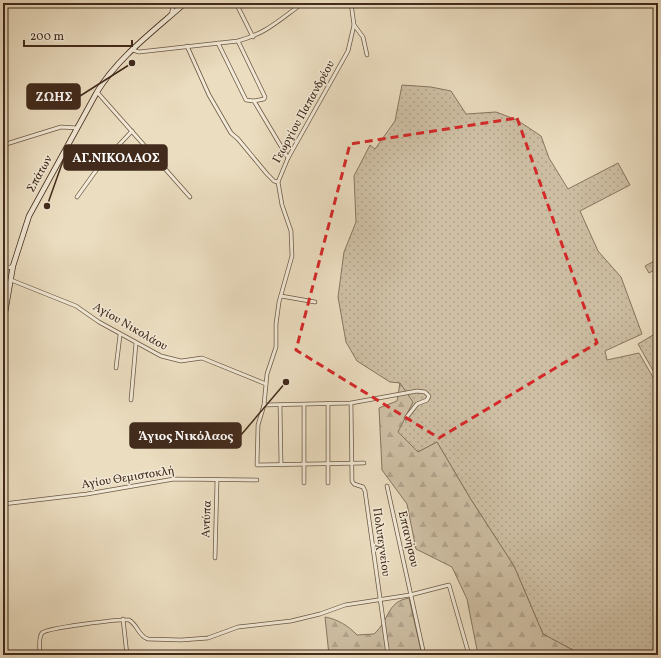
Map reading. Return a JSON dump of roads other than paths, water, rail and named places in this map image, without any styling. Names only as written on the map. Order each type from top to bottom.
[{"type":"main road","name":"Σπάτων","points":[[3,324],[14,266],[29,216],[97,92],[107,77],[133,50],[185,3]]},
{"type":"street","points":[[171,16],[174,3]]},
{"type":"street","points":[[236,3],[254,37]]},
{"type":"street","points":[[133,50],[139,52],[238,41],[254,37],[267,30],[303,3]]},
{"type":"street","name":"Γεωργίου Παπανδρέου","points":[[281,465],[257,465],[257,431],[264,405],[266,384],[276,347],[276,324],[281,296],[292,256],[293,244],[291,231],[278,190],[278,182],[288,158],[348,51],[354,25],[351,3]]},
{"type":"street","points":[[354,25],[363,36],[367,55]]},
{"type":"street","points":[[218,43],[246,100],[254,101],[264,99],[265,97],[238,41]]},
{"type":"street","points":[[187,46],[209,95],[231,133],[238,139],[267,174],[274,181],[278,182]]},
{"type":"street","points":[[97,92],[190,197]]},
{"type":"street","points":[[254,101],[288,158]]},
{"type":"street","points":[[3,146],[60,127],[77,128]]},
{"type":"street","points":[[77,197],[100,165],[132,130]]},
{"type":"street","points":[[3,270],[14,266]]},
{"type":"street","name":"Αγίου Νικολάου","points":[[11,280],[76,306],[120,335],[171,360],[181,361],[202,358],[266,384]]},
{"type":"street","points":[[281,296],[314,302]]},
{"type":"street","points":[[116,368],[120,335]]},
{"type":"street","points":[[131,400],[136,343]]},
{"type":"street","points":[[264,405],[351,403],[417,392],[424,392],[429,396],[427,400],[417,404],[406,418]]},
{"type":"street","points":[[351,403],[352,464]]},
{"type":"street","points":[[304,404],[304,483]]},
{"type":"street","points":[[328,404],[328,483]]},
{"type":"street","points":[[280,405],[281,465],[364,464]]},
{"type":"street","name":"Πολυτεχνείου","points":[[352,464],[352,481],[354,484],[363,488],[381,600],[388,655]]},
{"type":"street","name":"Αγίου Θεμιστοκλή","points":[[3,504],[87,494],[174,479],[257,480]]},
{"type":"street","name":"Αντύπα","points":[[215,558],[217,480]]},
{"type":"street","name":"Επτανήσου","points":[[387,486],[424,655]]},
{"type":"street","points":[[40,655],[40,639],[44,631],[123,620],[133,622],[140,635],[148,639],[204,639],[238,627],[291,621],[320,614],[345,605],[410,595],[449,585],[470,655]]},
{"type":"street","points":[[123,620],[127,655]]},
{"type":"place","name":"ΖΩΗΣ","points":[[132,63]]},
{"type":"place","name":"ΑΓ.ΝΙΚΟΛΑΟΣ","points":[[47,206]]},
{"type":"place","name":"Άγιος Νικόλαος","points":[[286,382]]}]
